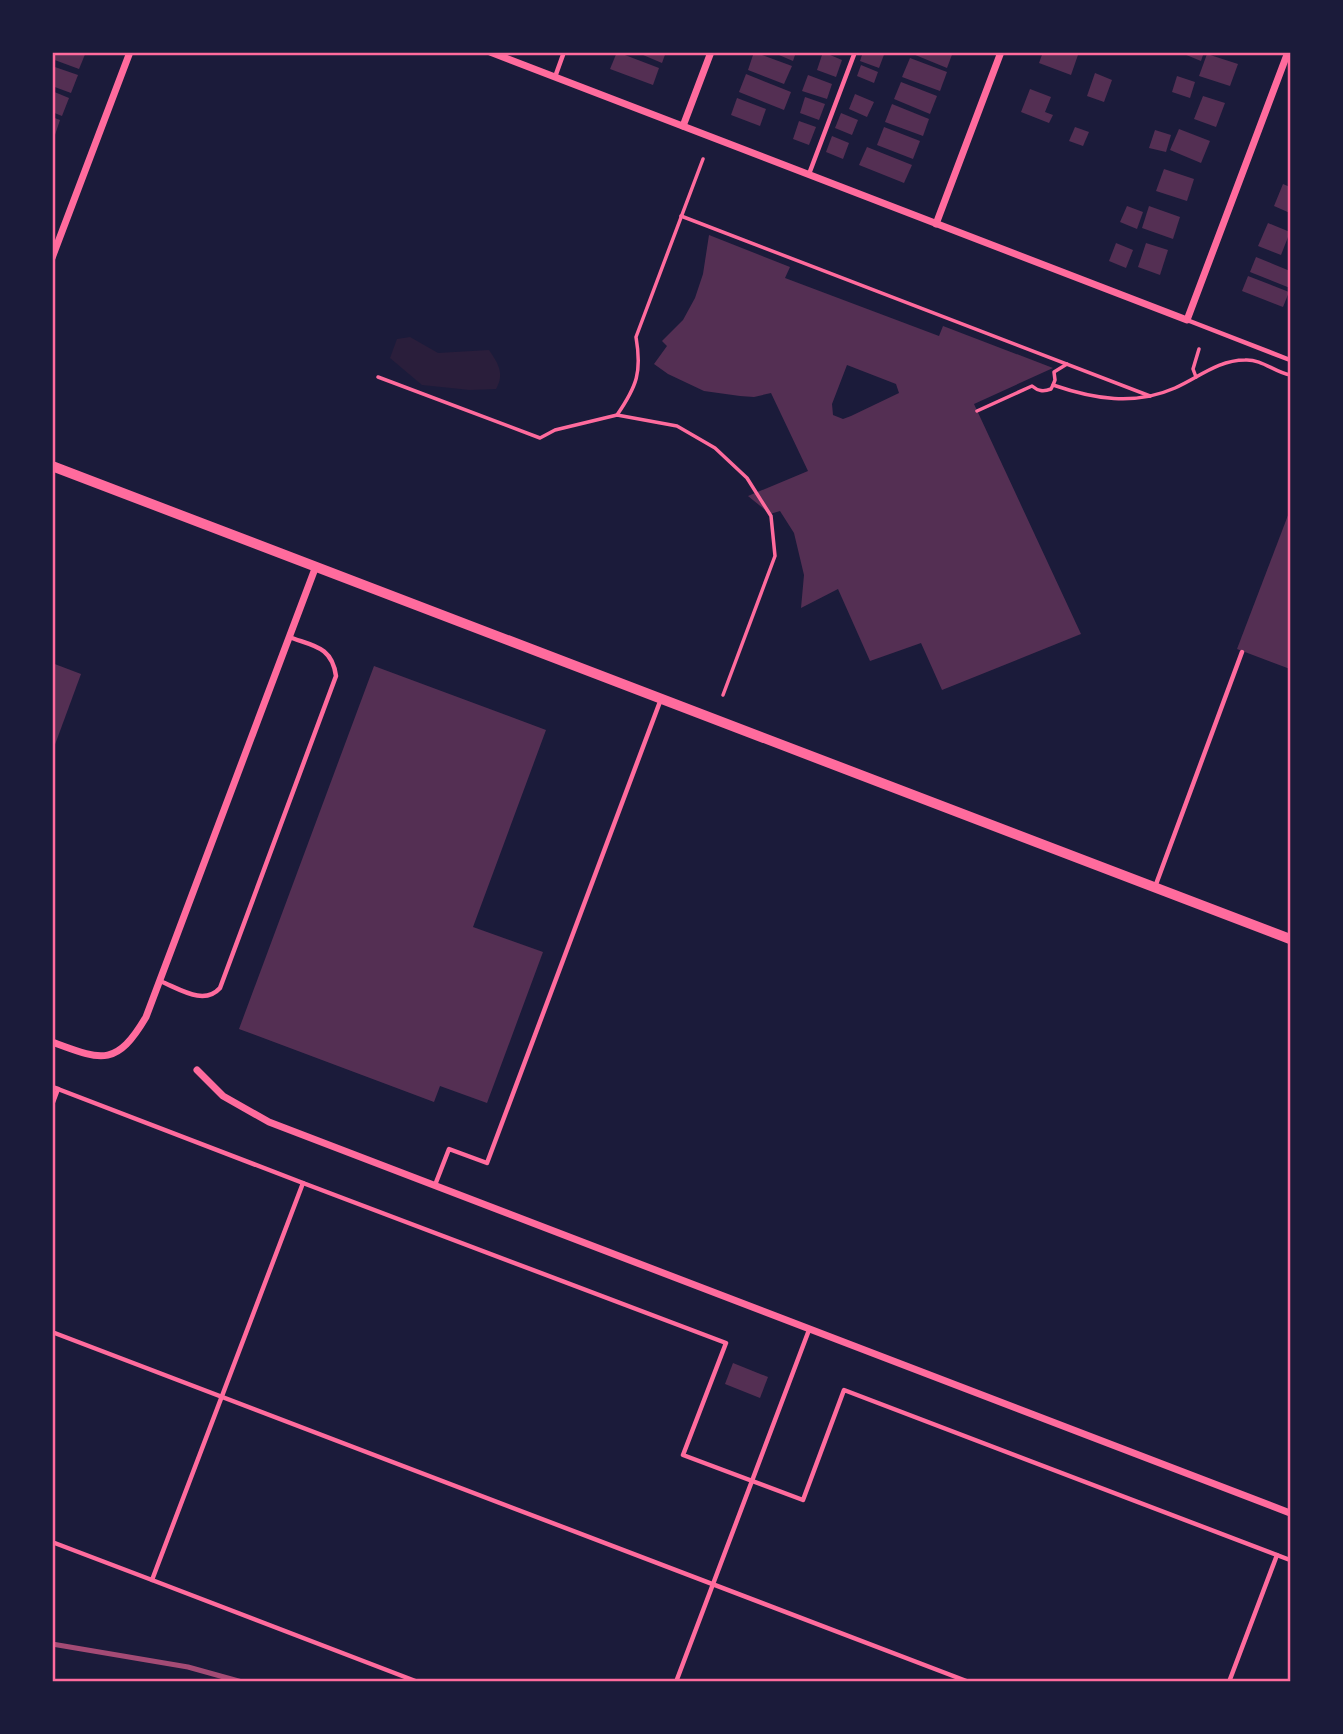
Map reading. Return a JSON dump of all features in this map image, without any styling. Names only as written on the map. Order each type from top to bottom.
[{"type":"street","points":[[52,258],[130,52]]},
{"type":"street","points":[[490,52],[1187,320],[1289,52]]},
{"type":"street","points":[[683,127],[710,52]]},
{"type":"street","points":[[936,224],[1001,52]]},
{"type":"street","points":[[52,466],[1290,939]]},
{"type":"street","points":[[52,1042],[86,1054],[103,1057],[115,1054],[126,1045],[146,1017],[316,566]]},
{"type":"street","points":[[197,1070],[223,1096],[269,1122],[1290,1513]]},
{"type":"lane","points":[[555,77],[564,52]]},
{"type":"lane","points":[[809,175],[855,52]]},
{"type":"lane","points":[[1187,320],[1290,360]]},
{"type":"lane","points":[[160,981],[204,998],[214,996],[220,988],[336,676],[331,657],[324,650],[289,637]]},
{"type":"lane","points":[[1156,887],[1242,652]]},
{"type":"lane","points":[[435,1185],[449,1149],[486,1163],[662,698]]},
{"type":"lane","points":[[52,1105],[55,1088],[726,1343],[683,1455],[803,1500],[844,1390],[1290,1560]]},
{"type":"lane","points":[[152,1580],[303,1182]]},
{"type":"lane","points":[[676,1682],[809,1329]]},
{"type":"lane","points":[[52,1332],[969,1682]]},
{"type":"lane","points":[[52,1542],[418,1682]]},
{"type":"lane","points":[[1229,1682],[1278,1555]]},
{"type":"path","points":[[617,415],[638,379],[640,363],[636,337],[703,159]]},
{"type":"path","points":[[681,216],[1150,396]]},
{"type":"path","points":[[1196,377],[1192,369],[1199,349]]},
{"type":"path","points":[[1053,385],[1099,398],[1121,400],[1150,396],[1174,388],[1223,364],[1247,359],[1261,362],[1290,376]]},
{"type":"path","points":[[977,411],[1032,386],[1044,391],[1051,389],[1055,380],[1054,372],[1067,364]]},
{"type":"path","points":[[378,377],[540,438],[555,429],[617,415],[677,426],[715,448],[747,478],[771,516],[775,556],[723,695]]},
{"type":"shaded area","points":[[410,337],[438,353],[489,350],[498,364],[499,384],[496,389],[470,390],[422,385],[390,358],[397,339]]},
{"type":"building","points":[[52,52],[86,52],[79,69],[52,59]]},
{"type":"building","points":[[617,52],[659,68],[653,85],[610,69]]},
{"type":"building","points":[[636,52],[666,52],[662,63]]},
{"type":"building","points":[[754,52],[792,66],[784,84],[748,70]]},
{"type":"building","points":[[772,52],[796,52],[793,61]]},
{"type":"building","points":[[823,52],[842,60],[836,77],[817,70]]},
{"type":"building","points":[[863,52],[885,52],[879,68],[860,61]]},
{"type":"building","points":[[908,52],[953,52],[947,68]]},
{"type":"building","points":[[1043,52],[1079,52],[1071,75],[1039,63]]},
{"type":"building","points":[[1179,52],[1204,52],[1201,61]]},
{"type":"building","points":[[1207,54],[1238,64],[1230,86],[1199,76]]},
{"type":"building","points":[[910,58],[947,72],[940,91],[902,77]]},
{"type":"building","points":[[861,65],[878,72],[874,83],[857,76]]},
{"type":"building","points":[[52,66],[78,75],[71,93],[52,86]]},
{"type":"building","points":[[1095,73],[1112,80],[1104,102],[1087,96]]},
{"type":"building","points":[[746,74],[791,92],[784,110],[739,92]]},
{"type":"building","points":[[808,75],[832,84],[827,99],[802,91]]},
{"type":"building","points":[[1177,76],[1195,82],[1190,98],[1172,92]]},
{"type":"building","points":[[901,82],[937,96],[930,114],[894,99]]},
{"type":"building","points":[[1030,89],[1051,97],[1045,112],[1053,115],[1049,123],[1021,112]]},
{"type":"building","points":[[52,91],[69,98],[62,116],[52,112]]},
{"type":"building","points":[[855,94],[874,102],[867,117],[849,109]]},
{"type":"building","points":[[1203,96],[1225,103],[1216,127],[1194,119]]},
{"type":"building","points":[[805,97],[825,104],[819,120],[800,113]]},
{"type":"building","points":[[737,98],[766,109],[760,126],[731,115]]},
{"type":"building","points":[[892,104],[929,119],[923,136],[885,122]]},
{"type":"building","points":[[841,113],[858,120],[852,135],[835,128]]},
{"type":"building","points":[[52,117],[60,120],[53,141],[52,141]]},
{"type":"building","points":[[799,121],[816,127],[809,145],[793,139]]},
{"type":"building","points":[[884,127],[920,141],[913,159],[877,145]]},
{"type":"building","points":[[1075,127],[1089,132],[1083,146],[1069,141]]},
{"type":"building","points":[[1179,129],[1210,141],[1201,163],[1170,150]]},
{"type":"building","points":[[1155,130],[1171,135],[1166,152],[1149,148]]},
{"type":"building","points":[[832,136],[849,143],[843,159],[826,152]]},
{"type":"building","points":[[867,147],[912,165],[904,183],[859,165]]},
{"type":"building","points":[[1164,169],[1194,179],[1187,201],[1156,191]]},
{"type":"building","points":[[1283,184],[1290,187],[1290,213],[1274,206]]},
{"type":"building","points":[[1127,206],[1143,212],[1137,229],[1120,222]]},
{"type":"building","points":[[1149,206],[1180,217],[1173,239],[1142,228]]},
{"type":"building","points":[[1268,223],[1290,232],[1281,255],[1258,246]]},
{"type":"building","points":[[709,235],[790,267],[785,278],[939,336],[943,326],[1053,368],[974,404],[1081,634],[942,690],[921,643],[870,661],[838,589],[801,608],[804,575],[794,533],[780,511],[770,514],[748,496],[808,471],[771,393],[754,397],[704,391],[668,374],[654,364],[667,346],[662,341],[683,320],[695,298],[703,274]],"holes":[[[847,365],[896,384],[899,393],[843,419],[833,415],[832,404]]]},
{"type":"building","points":[[1116,243],[1133,250],[1126,268],[1109,261]]},
{"type":"building","points":[[1146,243],[1168,250],[1160,275],[1138,267]]},
{"type":"building","points":[[1256,257],[1290,271],[1290,288],[1250,272]]},
{"type":"building","points":[[1248,276],[1289,292],[1283,307],[1242,291]]},
{"type":"building","points":[[1290,510],[1290,669],[1237,649]]},
{"type":"building","points":[[52,663],[81,674],[53,750],[52,750]]},
{"type":"building","points":[[374,666],[546,730],[473,927],[543,952],[487,1103],[440,1086],[434,1102],[239,1029]]},
{"type":"building","points":[[733,1363],[768,1377],[760,1398],[725,1384]]},
{"type":"railway","points":[[52,1644],[188,1667],[242,1682]]}]
